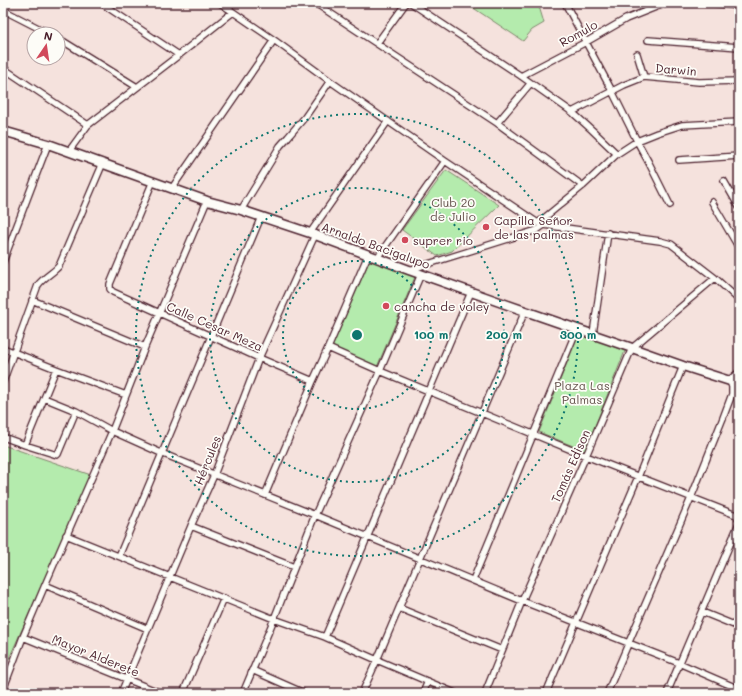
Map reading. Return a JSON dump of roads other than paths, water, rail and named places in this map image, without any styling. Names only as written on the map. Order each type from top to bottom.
[{"type":"street","points":[[5,3],[4,9],[7,12],[34,26]]},
{"type":"street","points":[[101,3],[179,55]]},
{"type":"street","points":[[220,3],[445,161],[538,223],[660,241],[671,244],[715,278],[739,300]]},
{"type":"street","points":[[315,3],[497,123],[584,186]]},
{"type":"street","points":[[377,43],[406,3]]},
{"type":"street","points":[[411,3],[521,76],[530,84],[572,112],[617,154]]},
{"type":"street","points":[[565,3],[670,205]]},
{"type":"street","name":"Romulo","points":[[521,76],[626,19],[655,5],[670,3]]},
{"type":"street","points":[[714,3],[739,6]]},
{"type":"street","points":[[69,151],[88,125],[233,12]]},
{"type":"street","points":[[172,188],[274,40]]},
{"type":"street","points":[[648,40],[739,47]]},
{"type":"street","points":[[66,43],[137,87]]},
{"type":"street","points":[[637,54],[644,77]]},
{"type":"street","points":[[3,68],[88,125]]},
{"type":"street","name":"Darwin","points":[[572,112],[624,85],[644,77],[699,82],[739,81]]},
{"type":"street","points":[[241,210],[280,146],[305,116],[330,81]]},
{"type":"street","points":[[497,123],[530,84]]},
{"type":"street","name":"Hércules","points":[[121,693],[214,475],[260,358],[313,234],[388,121]]},
{"type":"street","points":[[538,223],[584,186],[617,154],[637,141],[657,133],[682,126],[739,122]]},
{"type":"street","name":"Arnaldo Bacigalupo","points":[[3,130],[69,151],[207,201],[241,210],[313,234],[471,292],[730,381]]},
{"type":"street","points":[[3,262],[48,144]]},
{"type":"street","points":[[679,160],[739,156]]},
{"type":"street","points":[[377,258],[445,161]]},
{"type":"street","points":[[3,382],[38,285],[42,279],[56,270],[59,266],[103,163]]},
{"type":"street","name":"Calle Cesar Meza","points":[[153,181],[110,284],[110,288],[113,292],[313,381]]},
{"type":"street","points":[[724,181],[739,207]]},
{"type":"street","points":[[3,690],[23,637],[112,431],[145,347],[207,201]]},
{"type":"street","points":[[712,202],[739,248]]},
{"type":"street","points":[[119,556],[260,217]]},
{"type":"street","points":[[409,270],[537,230],[544,225]]},
{"type":"street","points":[[593,334],[608,233]]},
{"type":"street","points":[[266,495],[313,381],[368,255]]},
{"type":"street","points":[[243,693],[315,515],[380,371],[421,274]]},
{"type":"street","name":"Tomás Edison","points":[[485,693],[522,601],[632,348],[715,278]]},
{"type":"street","points":[[325,637],[471,292]]},
{"type":"street","points":[[32,300],[145,347]]},
{"type":"street","points":[[362,693],[525,311]]},
{"type":"street","points":[[473,580],[577,329]]},
{"type":"street","points":[[3,348],[126,395]]},
{"type":"street","points":[[328,348],[586,456],[736,515],[739,520]]},
{"type":"street","points":[[546,693],[638,477],[683,366]]},
{"type":"street","points":[[25,445],[56,369]]},
{"type":"street","points":[[607,693],[691,498],[732,394],[730,381],[739,374]]},
{"type":"street","points":[[44,398],[76,411],[112,431],[214,475],[315,515],[522,601],[679,663],[739,689]]},
{"type":"street","points":[[3,437],[56,455],[58,454],[76,411]]},
{"type":"street","points":[[667,693],[739,523]]},
{"type":"street","points":[[191,526],[294,567]]},
{"type":"street","points":[[66,535],[274,619],[325,637],[456,693]]},
{"type":"street","points":[[45,585],[148,629]]},
{"type":"street","points":[[183,693],[224,598]]},
{"type":"street","points":[[399,608],[502,650]]},
{"type":"street","points":[[702,612],[739,627]]},
{"type":"street","name":"Mayor Alderete","points":[[23,637],[161,693]]},
{"type":"street","points":[[252,670],[304,693]]},
{"type":"street","points":[[423,693],[428,681]]},
{"type":"street","points":[[729,693],[732,686]]},
{"type":"place","name":"Capilla Señor de las palmas","points":[[486,227]]},
{"type":"place","name":"suprer rio","points":[[405,240]]},
{"type":"place","name":"cancha de voley","points":[[386,306]]},
{"type":"park label","name":"Club 20 de Julio","points":[[453,209]]},
{"type":"park label","name":"Plaza Las Palmas","points":[[582,392]]}]
